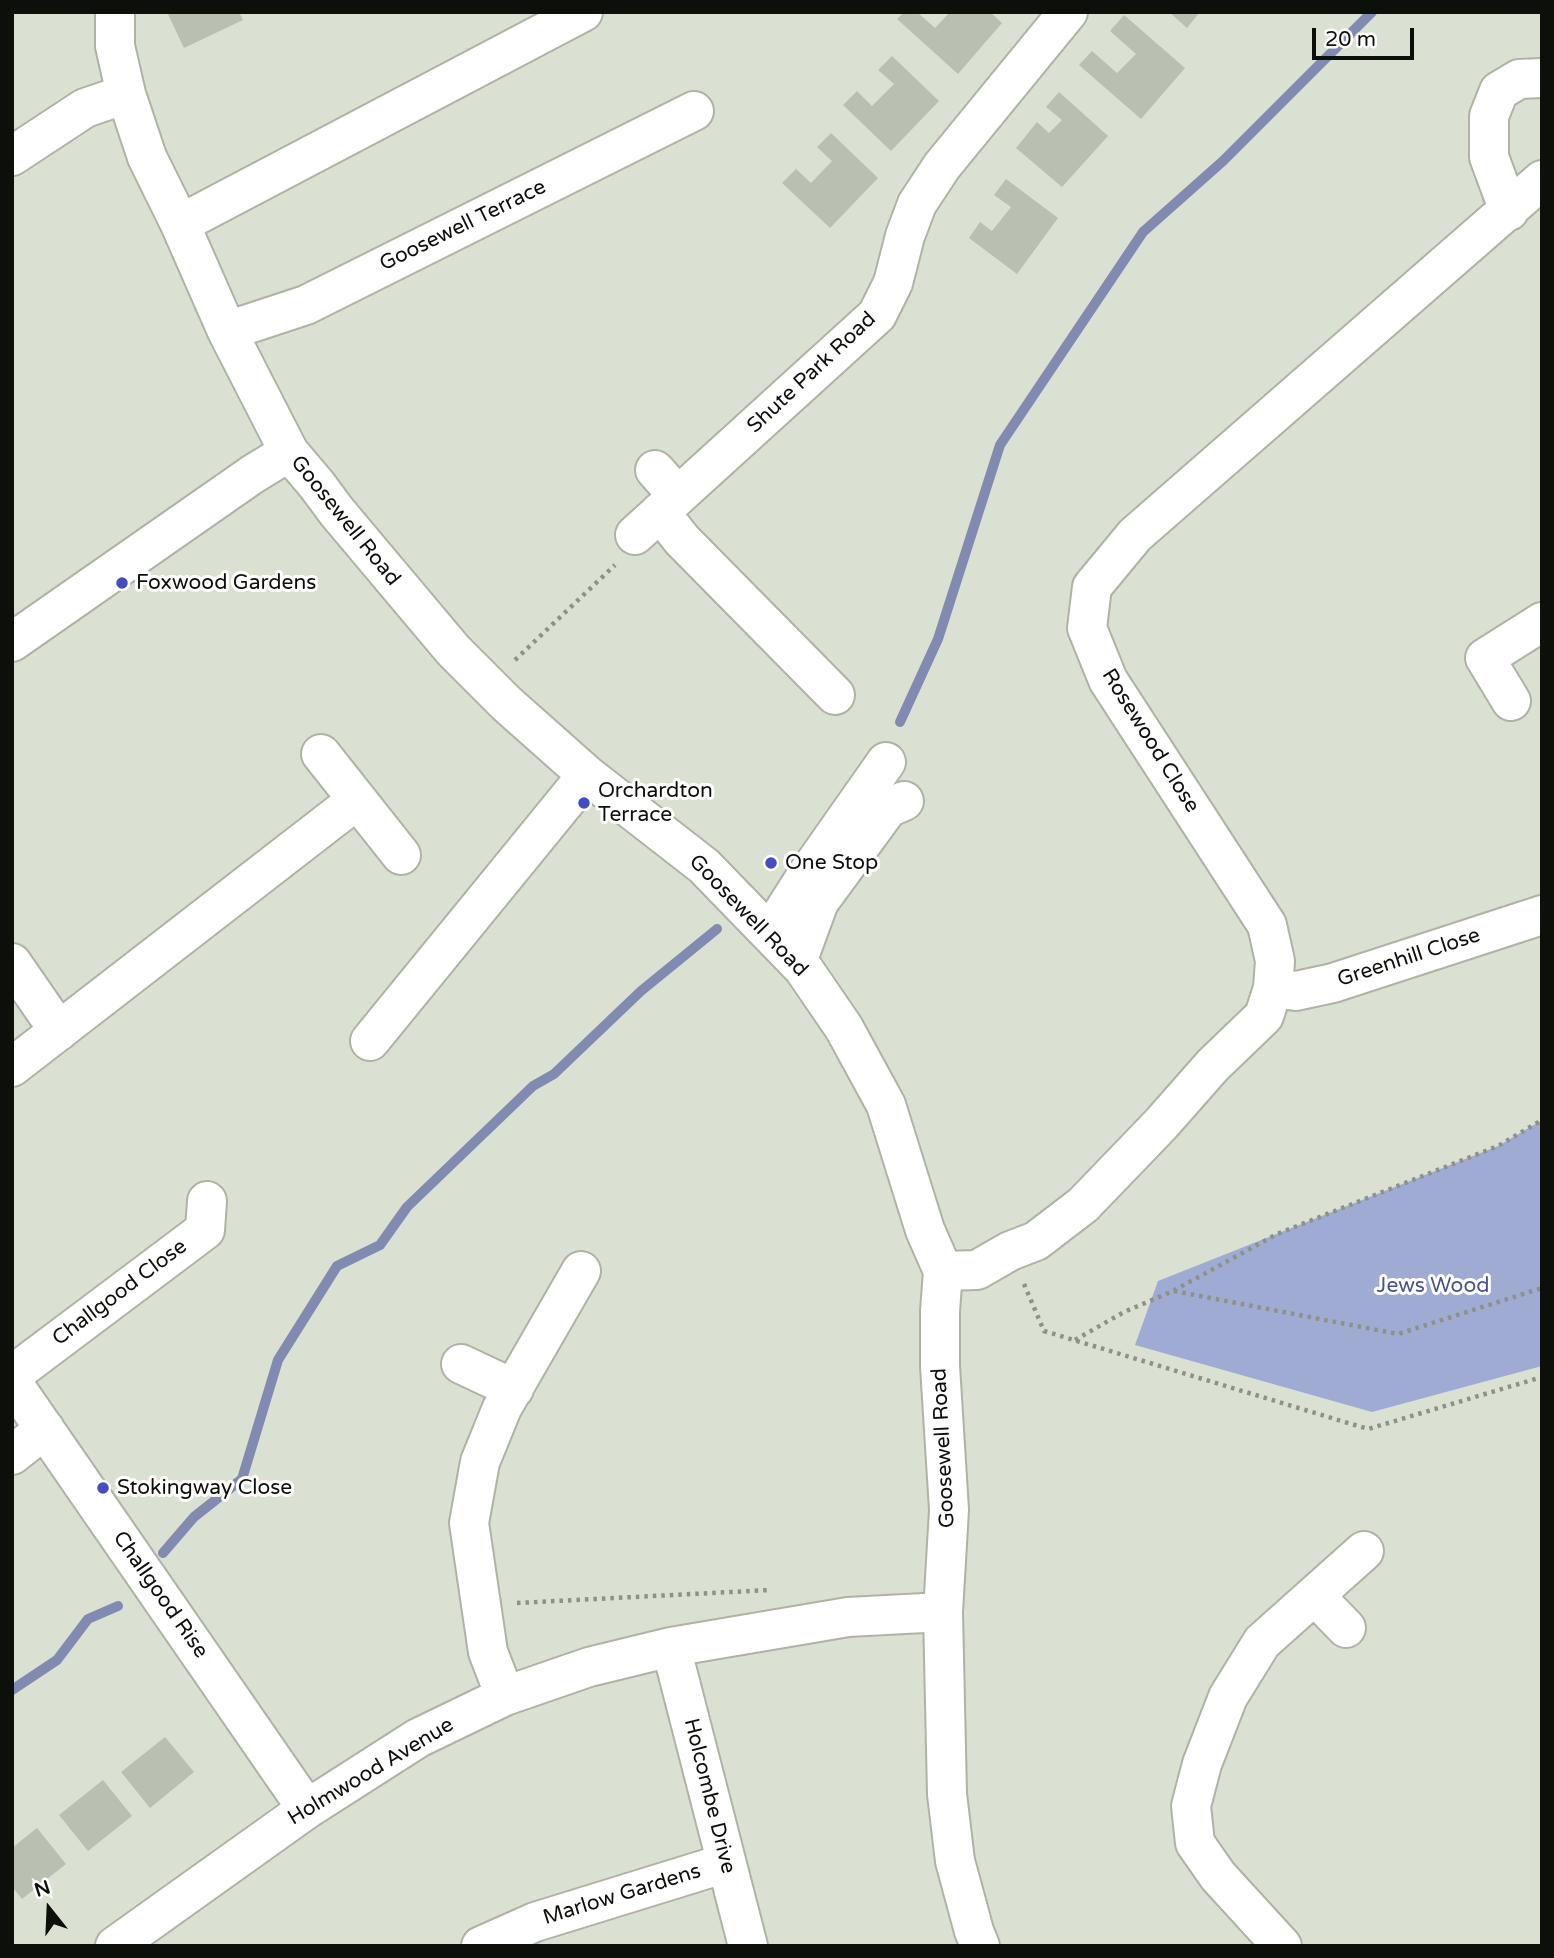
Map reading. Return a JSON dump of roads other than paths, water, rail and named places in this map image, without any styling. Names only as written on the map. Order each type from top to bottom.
[{"type":"street","name":"Goosewell Road","points":[[115,12],[115,46],[126,94],[147,157],[227,331],[289,452],[453,650],[507,704],[587,775],[704,866],[803,968],[844,1028],[886,1105],[925,1230],[943,1271],[940,1366],[949,1510],[943,1612],[947,1794],[956,1861],[980,1946]]},
{"type":"street","points":[[180,224],[583,12]]},
{"type":"street","name":"Shute Park Road","points":[[835,695],[682,540],[657,503],[877,315],[894,283],[905,236],[917,204],[942,166],[1068,12]]},
{"type":"street","points":[[1509,211],[1489,156],[1489,116],[1499,91],[1519,79],[1542,78]]},
{"type":"street","points":[[12,156],[85,108],[126,94]]},
{"type":"street","name":"Goosewell Terrace","points":[[227,331],[306,305],[694,111]]},
{"type":"street","name":"Rosewood Close","points":[[943,1271],[977,1270],[1010,1251],[1036,1241],[1083,1205],[1213,1065],[1264,1016],[1273,988],[1275,961],[1267,925],[1108,680],[1087,628],[1092,587],[1135,535],[1542,180]]},
{"type":"street","points":[[12,642],[253,474],[289,452]]},
{"type":"street","points":[[1511,701],[1485,658],[1542,622]]},
{"type":"street","points":[[321,754],[401,855]]},
{"type":"street","points":[[773,928],[886,762]]},
{"type":"street","points":[[370,1041],[587,775]]},
{"type":"street","points":[[12,1067],[357,800]]},
{"type":"street","points":[[797,962],[819,902],[888,808],[904,801]]},
{"type":"street","name":"Greenhill Close","points":[[1273,988],[1296,991],[1333,983],[1542,915]]},
{"type":"street","points":[[12,963],[59,1031]]},
{"type":"street","name":"Challgood Close","points":[[12,1375],[205,1230],[207,1201]]},
{"type":"street","points":[[505,1696],[488,1652],[469,1523],[480,1462],[502,1408],[580,1271]]},
{"type":"street","points":[[461,1364],[514,1389]]},
{"type":"street","name":"Challgood Rise","points":[[12,1382],[307,1809]]},
{"type":"street","points":[[12,1455],[45,1429]]},
{"type":"street","points":[[1282,1946],[1218,1876],[1195,1843],[1191,1807],[1202,1764],[1228,1697],[1262,1642],[1364,1551]]},
{"type":"street","points":[[1315,1596],[1346,1628]]},
{"type":"street","name":"Holmwood Avenue","points":[[115,1946],[307,1809],[418,1738],[505,1696],[589,1667],[671,1647],[848,1616],[943,1612]]},
{"type":"street","name":"Holcombe Drive","points":[[671,1647],[748,1946]]},
{"type":"street","name":"Marlow Gardens","points":[[481,1946],[534,1922],[726,1863]]},
{"type":"waterway","points":[[900,722],[938,639],[1000,445],[1143,232],[1223,161],[1372,12]]},
{"type":"waterway","points":[[163,1553],[194,1517],[242,1479],[278,1360],[337,1266],[380,1245],[407,1207],[533,1086],[554,1074],[641,991],[717,929]]},
{"type":"waterway","points":[[12,1690],[57,1660],[88,1619],[118,1606]]},
{"type":"place","name":"Foxwood Gardens","points":[[122,583]]},
{"type":"place","name":"Orchardton Terrace","points":[[584,803]]},
{"type":"place","name":"One Stop","points":[[771,863]]},
{"type":"place","name":"Stokingway Close","points":[[103,1488]]},
{"type":"park label","name":"Jews Wood","points":[[1433,1286]]}]
